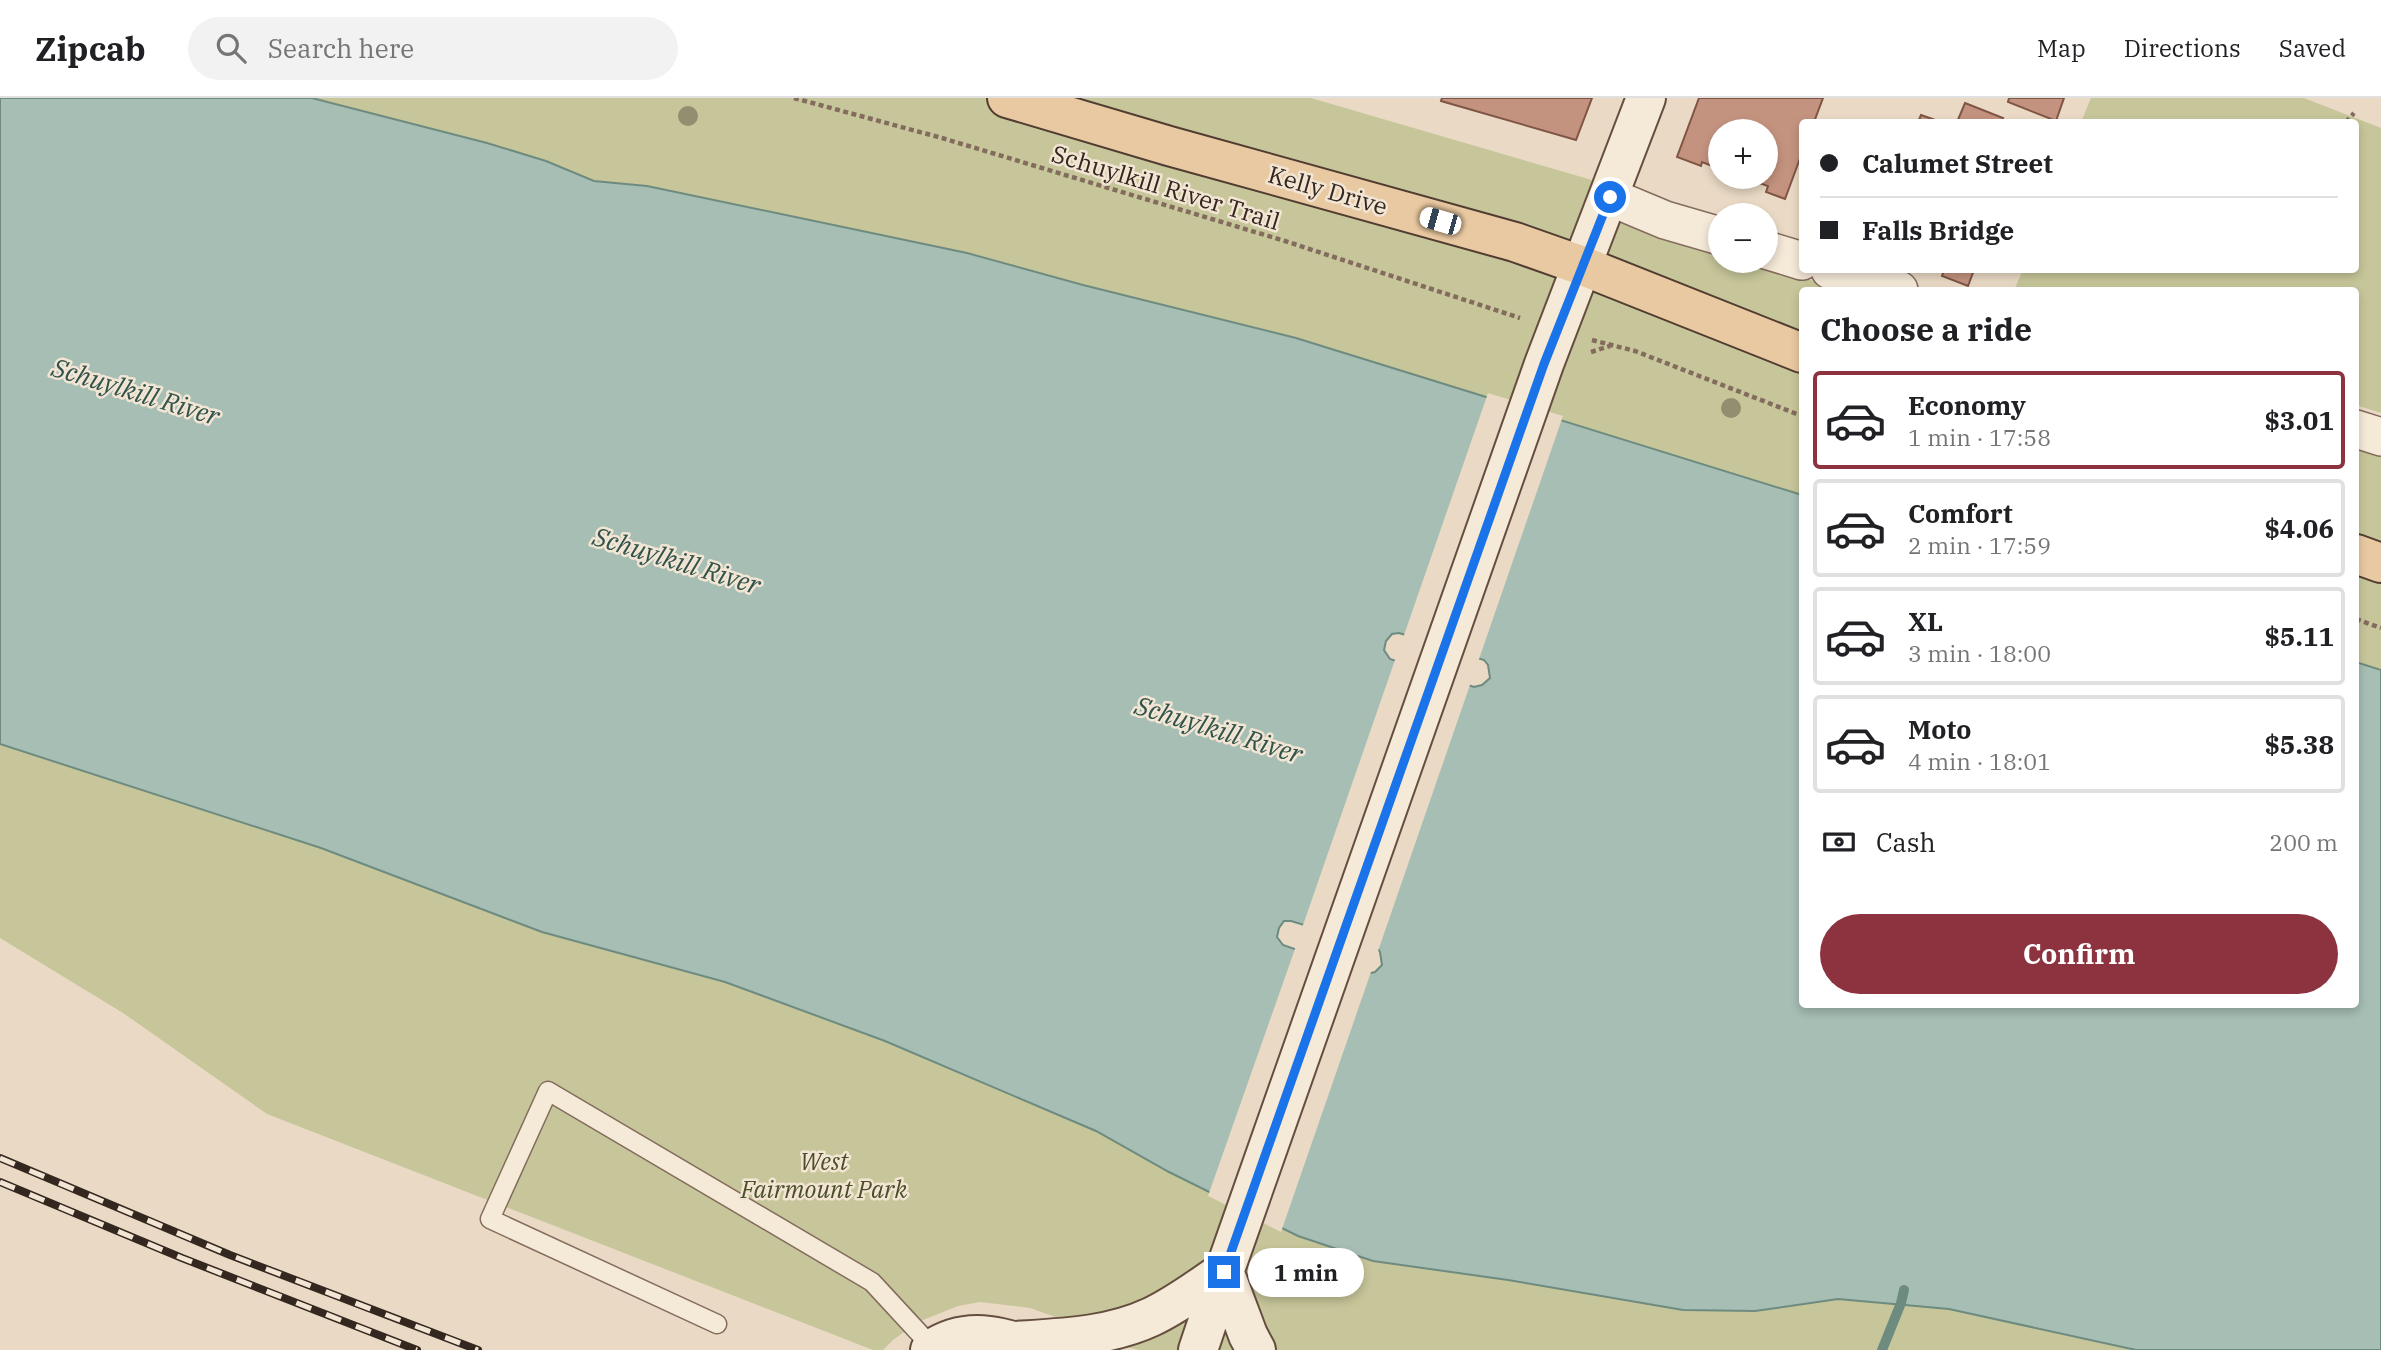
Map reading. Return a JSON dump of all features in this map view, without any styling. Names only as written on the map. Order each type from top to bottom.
[{"type":"main road","name":"Kelly Drive","points":[[1007,98],[1515,242],[1583,266],[1799,352]]},
{"type":"main road","points":[[1198,1350],[1544,364],[1646,98]]},
{"type":"main road","points":[[2359,555],[2381,563]]},
{"type":"main road","points":[[932,1349],[950,1339],[970,1334],[989,1335],[1029,1345],[1122,1328],[1152,1317],[1228,1261]]},
{"type":"main road","points":[[1228,1261],[1243,1323],[1256,1350]]},
{"type":"street","points":[[1610,197],[1665,220],[1708,233]]},
{"type":"street","points":[[1778,254],[1799,260]]},
{"type":"street","points":[[1840,273],[1889,287]]},
{"type":"street","points":[[2359,430],[2381,437]]},
{"type":"lane","points":[[717,1324],[490,1219],[548,1091],[872,1282],[932,1349]]},
{"type":"path","name":"Schuylkill River Trail","points":[[794,98],[942,138],[1284,241],[1524,319]]},
{"type":"path","points":[[2349,119],[2354,113]]},
{"type":"path","points":[[1589,339],[1635,351],[1799,415]]},
{"type":"path","points":[[2359,620],[2381,628]]},
{"type":"green space","points":[[312,98],[1311,98],[1592,180],[1585,204],[1638,227],[1708,249],[1708,273],[1778,273],[1778,270],[1833,287],[1799,287],[1799,494],[1450,385],[967,253],[647,186],[594,181],[546,161]]},
{"type":"green space","points":[[2091,98],[2304,98],[2358,119],[2082,119]]},
{"type":"green space","points":[[2359,119],[2381,128],[2381,413],[2359,406],[2359,287],[2015,287],[2022,273],[2359,273]]},
{"type":"green space","points":[[2359,446],[2381,453],[2381,670],[2359,663]]},
{"type":"green space","name":"West Fairmount Park","points":[[0,744],[321,848],[542,932],[725,983],[885,1041],[1096,1131],[1169,1172],[1298,1236],[1373,1261],[1755,1311],[1838,1299],[1949,1309],[2136,1350],[1139,1350],[1112,1344],[1067,1321],[1030,1308],[980,1302],[958,1306],[918,1322],[883,1350],[873,1350],[267,1114],[123,1013],[0,938]]},
{"type":"water","name":"Schuylkill River","points":[[0,98],[312,98],[487,143],[546,161],[594,181],[647,186],[967,253],[1296,338],[1799,494],[1799,1008],[2359,1008],[2359,663],[2381,670],[2381,1350],[2136,1350],[1949,1309],[1838,1299],[1755,1311],[1683,1310],[1508,1280],[1373,1261],[1298,1236],[1169,1172],[1096,1131],[885,1041],[725,982],[542,932],[321,848],[0,744]],"holes":[[[1399,633],[1484,660],[1488,665],[1490,678],[1482,685],[1474,687],[1390,659],[1384,650],[1386,641],[1392,634]],[[1284,921],[1377,947],[1382,965],[1375,972],[1366,974],[1283,945],[1277,937],[1279,928]]]},
{"type":"pier","points":[[1488,393],[1563,416],[1478,662],[1403,638]]},
{"type":"pier","points":[[1396,657],[1471,682],[1377,954],[1375,950],[1302,928]]},
{"type":"pier","points":[[1296,946],[1366,970],[1372,969],[1281,1232],[1208,1196]]},
{"type":"building","points":[[1442,98],[1592,98],[1576,140],[1441,101]]},
{"type":"building","points":[[1699,98],[1823,98],[1815,119],[1799,119],[1799,161],[1785,199],[1766,192],[1767,189],[1778,189],[1778,119],[1708,119],[1708,164],[1702,162],[1701,166],[1677,157]]},
{"type":"building","points":[[2009,98],[2064,98],[2057,119],[2008,102]]},
{"type":"building","points":[[1965,103],[2003,118],[2002,119],[1958,119]]},
{"type":"building","points":[[1943,273],[1973,273],[1968,286],[1942,276]]},
{"type":"waterway","points":[[1882,1350],[1904,1290]]},
{"type":"railway","points":[[0,1158],[230,1255],[478,1350]]},
{"type":"railway","points":[[0,1182],[182,1258],[417,1350]]},
{"type":"route","points":[[1224,1272],[1544,364],[1610,197]]}]
